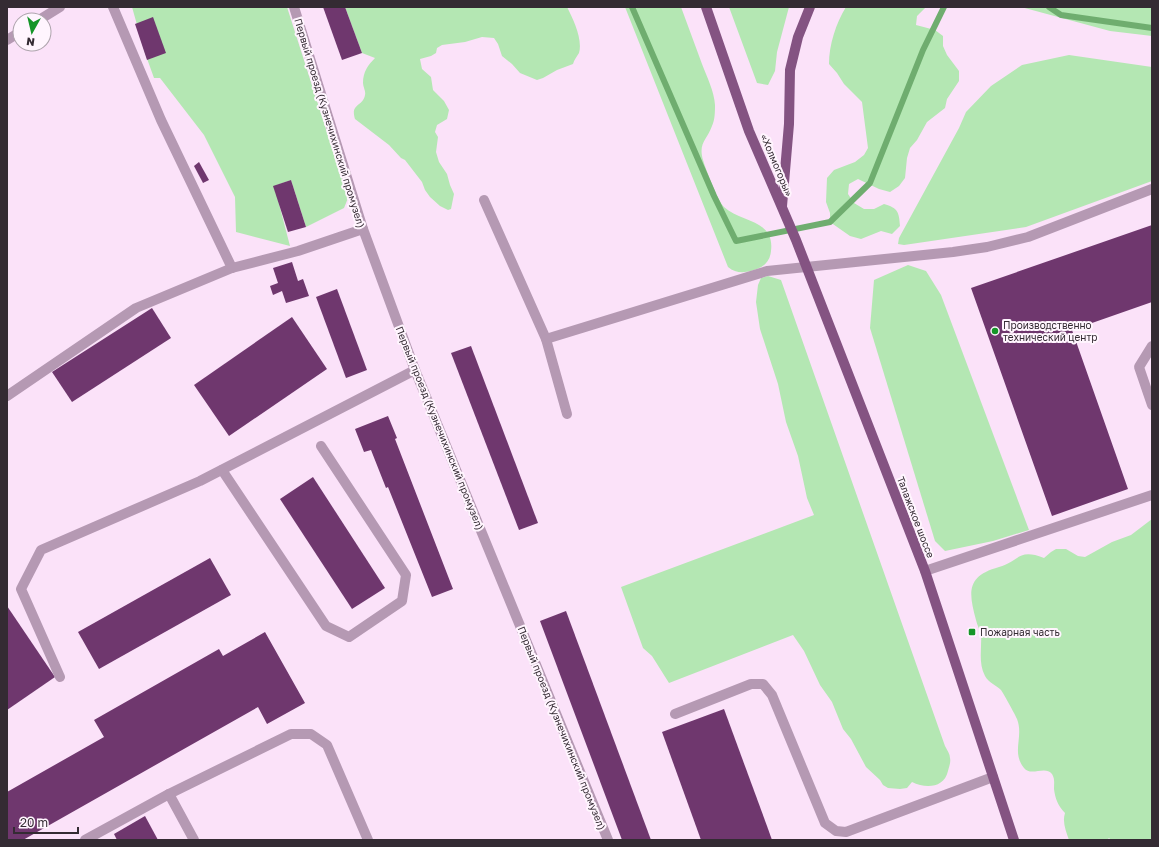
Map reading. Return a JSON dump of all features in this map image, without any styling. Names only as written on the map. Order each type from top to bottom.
[{"type":"main road","name":"«Холмогоры»","points":[[706,7],[749,131],[782,208]]},
{"type":"main road","name":"«Холмогоры»","points":[[782,208],[789,124],[790,70],[798,37],[810,7]]},
{"type":"main road","name":"Талажское шоссе","points":[[782,208],[796,240],[925,572],[1014,840]]},
{"type":"street","points":[[113,7],[161,120],[232,268]]},
{"type":"street","name":"Первый проезд (Кузнечихинский промузел)","points":[[294,7],[363,230],[415,370],[608,840]]},
{"type":"street","points":[[546,339],[767,270],[952,252],[1001,244],[1028,237],[1152,189]]},
{"type":"street","points":[[484,200],[546,339],[567,414]]},
{"type":"street","points":[[7,396],[136,308],[232,268],[298,251],[363,230]]},
{"type":"street","points":[[1152,346],[1139,367],[1152,405]]},
{"type":"street","points":[[60,677],[21,589],[41,550],[193,485],[415,370]]},
{"type":"street","points":[[222,470],[326,626],[348,637],[402,601],[406,575],[321,446]]},
{"type":"street","points":[[925,572],[1152,495]]},
{"type":"street","points":[[675,714],[751,684],[764,684],[772,695],[826,823],[836,831],[846,832],[993,778]]},
{"type":"street","points":[[85,840],[98,837],[169,794],[291,734],[311,734],[327,745],[368,840]]},
{"type":"street","points":[[169,794],[194,840]]},
{"type":"green space","points":[[132,7],[287,7],[348,198],[344,208],[306,227],[291,180],[277,185],[279,204],[290,246],[236,232],[235,197],[204,135],[160,78],[154,78]]},
{"type":"green space","points":[[345,7],[567,7],[579,35],[579,53],[573,64],[537,80],[520,73],[502,56],[498,44],[494,38],[482,37],[465,42],[442,45],[437,48],[436,53],[420,59],[422,69],[431,77],[433,90],[444,101],[449,110],[447,119],[437,125],[435,132],[438,137],[436,152],[439,162],[447,174],[454,194],[451,209],[448,210],[440,206],[430,197],[422,182],[405,160],[401,158],[389,145],[355,119],[354,110],[362,102],[365,95],[363,79],[365,72],[375,58],[362,53]]},
{"type":"green space","points":[[625,7],[681,7],[710,84],[715,105],[714,121],[702,145],[703,160],[709,178],[721,204],[731,212],[762,227],[768,233],[771,241],[769,259],[759,268],[742,272],[728,267]]},
{"type":"green space","points":[[729,7],[789,7],[777,52],[775,71],[768,85],[757,83]]},
{"type":"green space","points":[[846,7],[926,7],[917,16],[916,25],[935,30],[943,36],[943,46],[947,55],[959,71],[959,81],[947,99],[945,108],[927,122],[917,140],[910,148],[907,158],[905,178],[899,186],[890,192],[879,189],[858,179],[849,184],[848,194],[854,203],[864,209],[874,209],[884,204],[895,209],[899,217],[900,226],[892,234],[881,231],[861,239],[850,236],[830,222],[830,213],[826,202],[827,178],[834,170],[855,162],[864,155],[868,148],[862,102],[844,84],[829,64],[830,49],[834,34]]},
{"type":"green space","points":[[1021,7],[1152,7],[1152,36],[1110,31]]},
{"type":"green space","points":[[1069,55],[1152,67],[1152,181],[1026,227],[904,245],[898,244],[899,238],[959,128],[966,112],[991,86],[1022,65]]},
{"type":"green space","points":[[908,265],[926,271],[941,295],[1029,530],[993,541],[945,551],[935,541],[870,328],[874,280]]},
{"type":"green space","points":[[768,276],[781,280],[945,746],[950,755],[950,763],[946,777],[939,784],[934,786],[923,786],[912,782],[907,788],[888,788],[883,785],[880,780],[866,767],[851,739],[843,729],[832,702],[820,685],[804,651],[793,635],[669,683],[652,656],[643,648],[621,587],[814,515],[807,498],[798,456],[786,422],[778,384],[760,329],[756,302],[758,285],[761,278]]},
{"type":"green space","points":[[1152,519],[1152,840],[1111,840],[1109,838],[1107,840],[1069,840],[1064,823],[1065,813],[1060,808],[1056,799],[1052,774],[1046,771],[1030,771],[1024,768],[1018,756],[1019,726],[1017,719],[1001,690],[988,680],[983,671],[981,661],[981,635],[973,610],[971,593],[972,586],[981,575],[1020,556],[1029,554],[1044,558],[1056,549],[1066,549],[1078,556],[1085,557],[1112,542],[1131,535]]},
{"type":"building","points":[[323,7],[345,7],[362,53],[342,60]]},
{"type":"building","points":[[153,17],[166,53],[147,60],[135,24]]},
{"type":"building","points":[[199,162],[209,180],[203,183],[194,166]]},
{"type":"building","points":[[291,180],[306,227],[288,232],[273,186]]},
{"type":"building","points":[[1152,225],[1152,302],[1072,330],[1128,489],[1052,516],[971,288]]},
{"type":"building","points":[[292,262],[298,281],[303,279],[309,296],[286,303],[282,291],[273,295],[270,286],[278,283],[273,268]]},
{"type":"building","points":[[337,289],[367,370],[346,378],[316,297]]},
{"type":"building","points":[[152,308],[171,338],[72,402],[52,372]]},
{"type":"building","points":[[292,317],[327,369],[229,436],[194,385]]},
{"type":"building","points":[[471,346],[538,523],[519,530],[451,353]]},
{"type":"building","points":[[388,416],[397,438],[395,439],[453,589],[432,597],[388,487],[386,488],[371,450],[364,452],[355,429]]},
{"type":"building","points":[[313,477],[385,588],[352,609],[280,499]]},
{"type":"building","points":[[210,558],[231,595],[99,669],[78,632]]},
{"type":"building","points":[[7,606],[55,677],[7,710]]},
{"type":"building","points":[[566,611],[651,840],[622,840],[540,621]]},
{"type":"building","points":[[265,632],[305,703],[267,724],[258,707],[23,840],[7,840],[7,792],[104,737],[94,720],[219,649],[223,656]]},
{"type":"building","points":[[724,709],[772,840],[701,840],[662,732]]},
{"type":"building","points":[[145,816],[158,840],[117,840],[114,834]]},
{"type":"waterway","points":[[632,7],[714,196],[736,241],[830,222],[870,183],[923,50],[944,7]]},
{"type":"waterway","points":[[1049,7],[1061,15],[1152,28]]},
{"type":"place","name":"Производственно технический центр","points":[[995,331]]},
{"type":"place","name":"Пожарная часть","points":[[972,632]]}]
